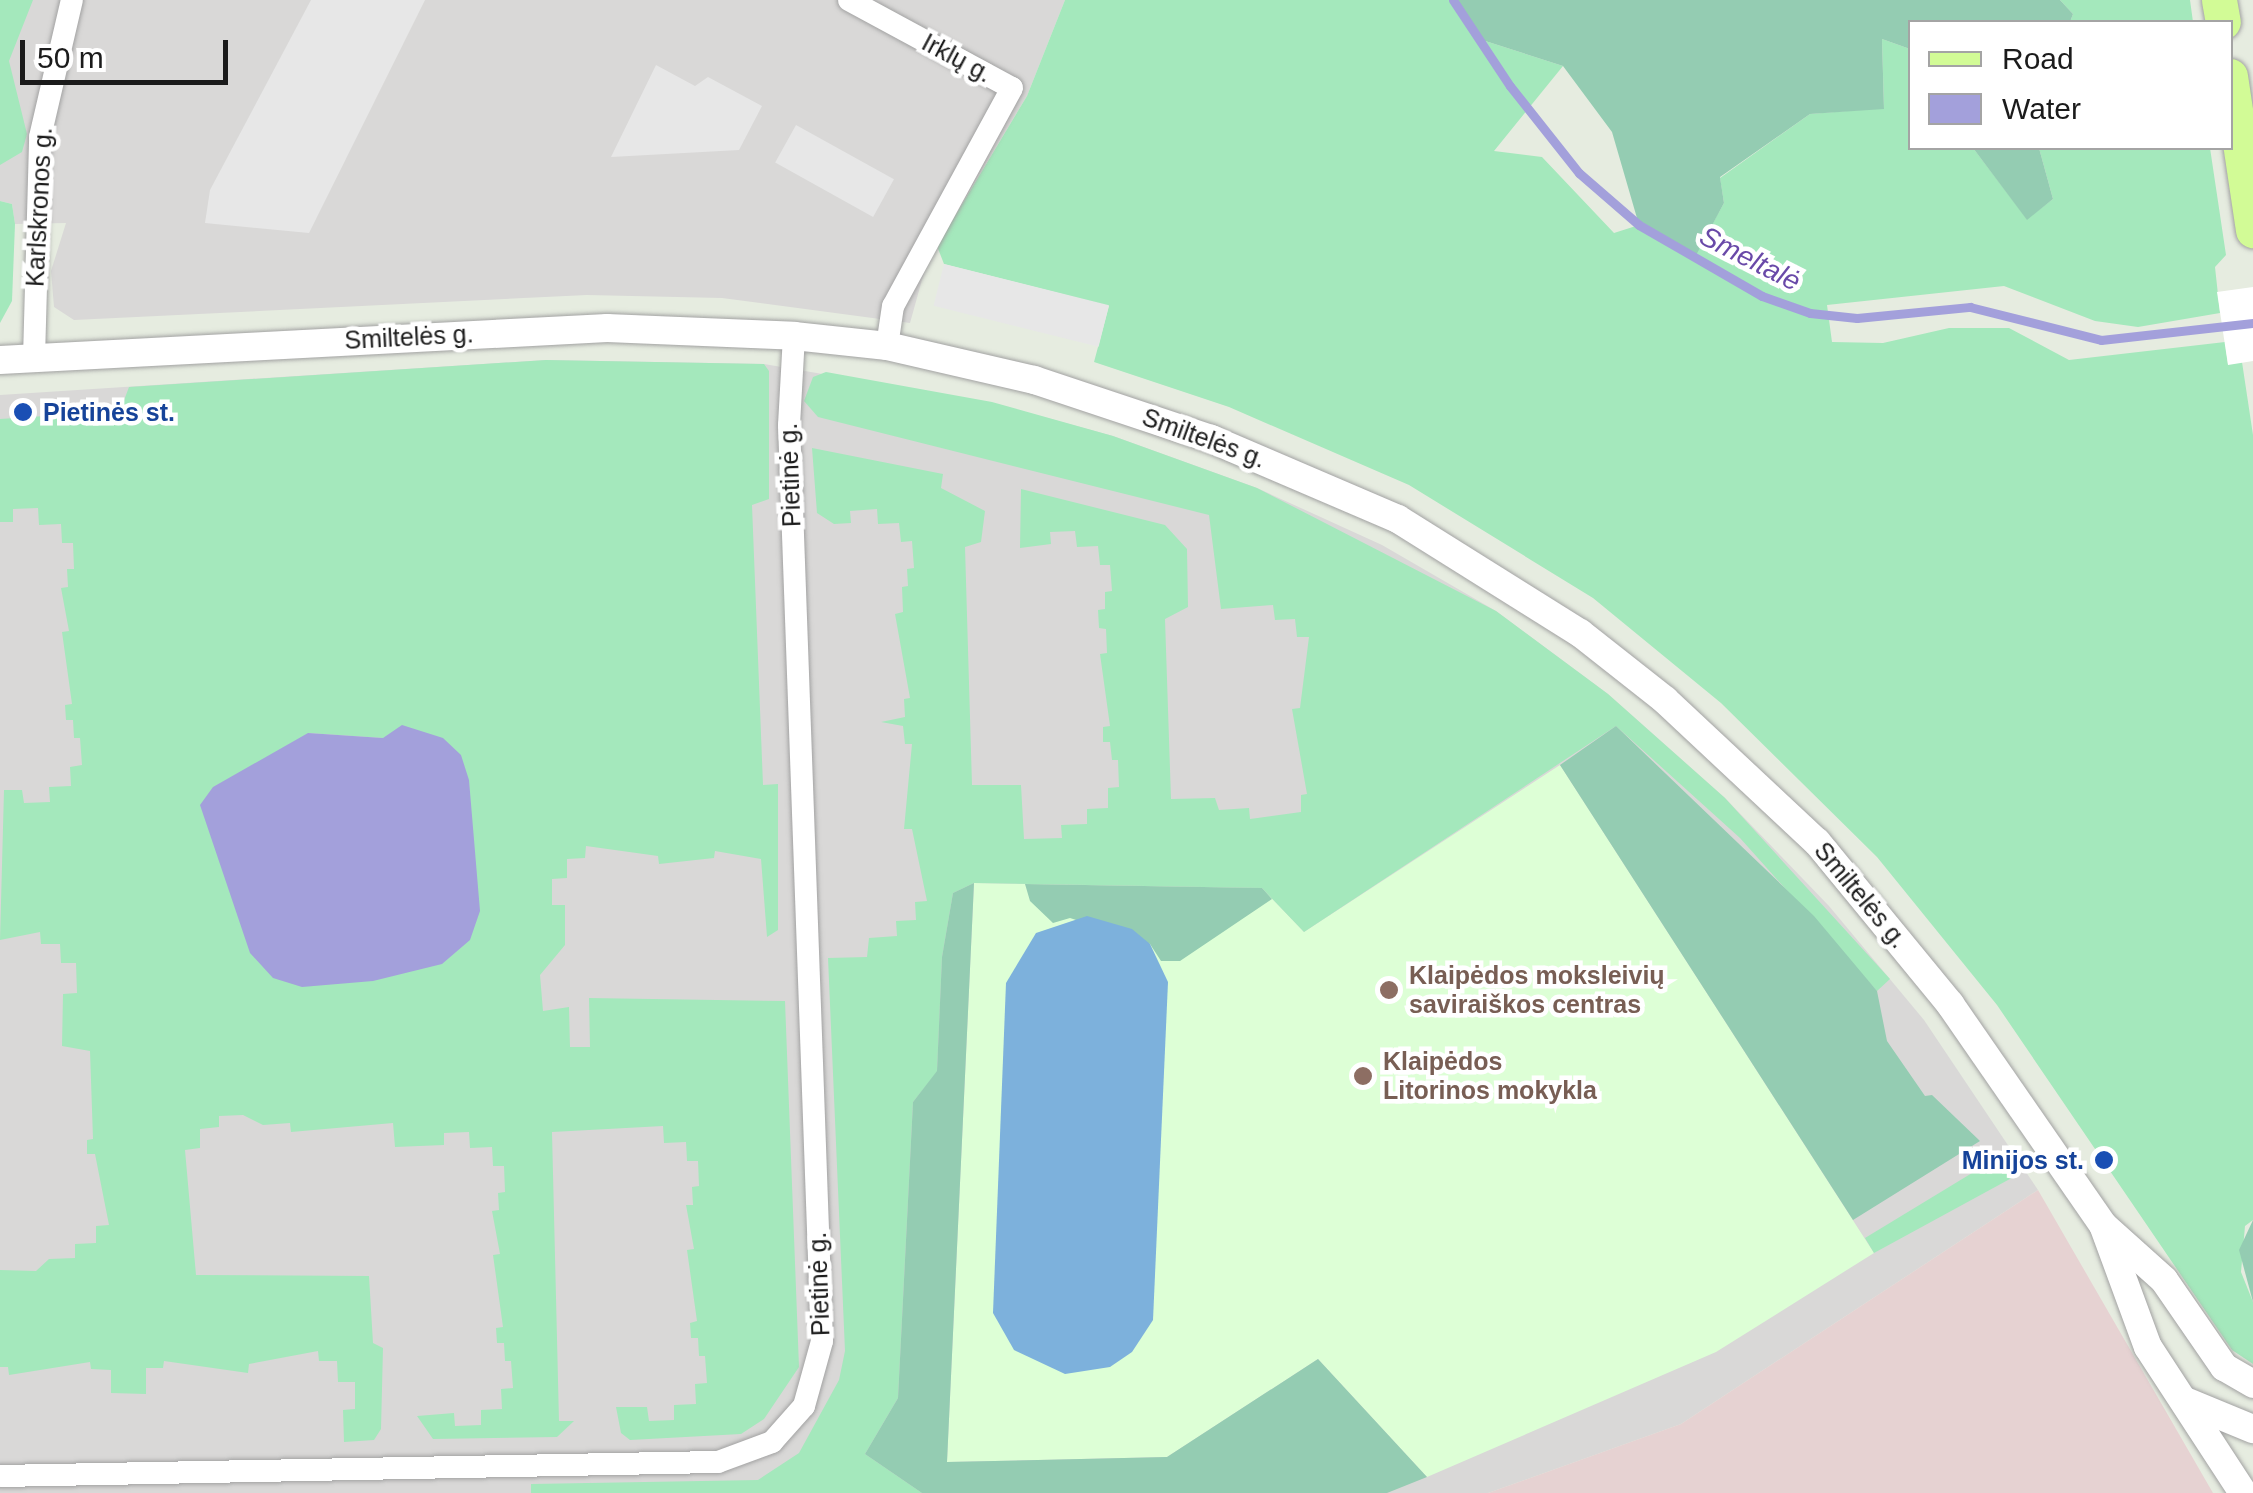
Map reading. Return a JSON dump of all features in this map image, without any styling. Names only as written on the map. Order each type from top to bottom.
[{"type":"main road","points":[[2233,96],[2253,230]]},
{"type":"street","name":"Karlskronos g.","points":[[34,358],[40,138],[72,0]]},
{"type":"street","name":"Irklų g.","points":[[849,0],[1012,88],[893,306],[887,346]]},
{"type":"street","name":"Smiltelės g.","points":[[0,360],[590,328],[794,336],[887,346],[1102,401],[1314,480],[1476,563],[1580,634],[1665,700],[1817,842],[1950,1004],[2103,1225]]},
{"type":"street","name":"Pietinė g.","points":[[0,1476],[718,1462],[772,1442],[804,1406],[822,1341],[788,387],[794,336]]},
{"type":"street","points":[[2103,1225],[2164,1280],[2224,1367],[2253,1384]]},
{"type":"street","points":[[2103,1225],[2148,1347],[2244,1493]]},
{"type":"street","points":[[2185,1401],[2253,1429]]},
{"type":"shaded area","points":[[0,0],[1065,0],[1027,96],[927,262],[910,323],[722,298],[587,295],[74,320],[54,307],[51,271],[66,223],[15,224],[12,204],[0,201]]},
{"type":"shaded area","points":[[0,0],[33,0],[9,61],[27,134],[22,152],[0,165]]},
{"type":"shaded area","points":[[311,0],[425,0],[309,233],[205,223],[210,190]]},
{"type":"shaded area","points":[[1065,0],[1453,0],[1479,39],[1563,66],[1494,151],[1542,157],[1614,233],[1639,225],[1693,259],[1724,203],[1720,178],[1810,114],[1884,108],[1882,39],[1908,48],[1908,150],[1975,150],[2027,219],[2053,199],[2040,150],[2210,150],[2226,255],[2215,267],[2220,313],[2138,327],[2095,321],[2004,286],[1827,305],[1832,342],[1883,343],[1949,328],[2009,328],[2069,360],[2225,342],[2228,364],[2242,362],[2253,435],[2253,1220],[2245,1226],[2241,1272],[2253,1302],[2253,1364],[2232,1350],[1997,1005],[1877,857],[1721,703],[1593,598],[1409,485],[1229,407],[1094,362],[1109,306],[944,264],[937,246],[1027,96]]},
{"type":"shaded area","points":[[1453,0],[2060,0],[2073,14],[2071,20],[1908,20],[1908,48],[1882,39],[1884,109],[1810,114],[1720,177],[1724,203],[1694,259],[1639,225],[1612,132],[1563,66],[1479,39]]},
{"type":"shaded area","points":[[2060,0],[2190,0],[2193,20],[2071,20],[2073,14]]},
{"type":"shaded area","points":[[656,65],[695,86],[708,77],[762,106],[739,150],[611,157]]},
{"type":"shaded area","points":[[796,125],[894,179],[873,217],[775,163]]},
{"type":"shaded area","points":[[1974,150],[2040,150],[2053,199],[2027,220]]},
{"type":"shaded area","points":[[0,201],[12,204],[15,224],[12,301],[0,323]]},
{"type":"shaded area","points":[[944,264],[1109,305],[1099,347],[934,306]]},
{"type":"shaded area","points":[[546,360],[764,364],[992,403],[1113,436],[1257,488],[1382,545],[1496,611],[1608,694],[1725,798],[1829,906],[1924,1020],[2038,1190],[1681,1424],[1488,1493],[0,1493],[0,395]]},
{"type":"shaded area","points":[[546,360],[764,364],[769,371],[769,499],[752,505],[763,785],[778,784],[778,930],[767,937],[761,859],[715,851],[714,858],[659,864],[658,856],[586,846],[585,858],[567,859],[567,878],[552,879],[552,905],[565,905],[565,945],[540,975],[543,1011],[569,1007],[570,1047],[590,1047],[589,998],[785,1001],[799,1367],[764,1419],[741,1434],[630,1440],[621,1433],[616,1407],[647,1407],[649,1421],[674,1420],[674,1405],[696,1404],[695,1384],[707,1383],[705,1356],[699,1356],[698,1338],[691,1338],[690,1323],[697,1321],[687,1250],[694,1249],[686,1205],[693,1205],[692,1187],[699,1186],[698,1161],[687,1161],[686,1142],[664,1143],[663,1126],[552,1132],[559,1421],[574,1421],[557,1437],[433,1439],[417,1416],[454,1413],[455,1426],[481,1425],[481,1410],[502,1409],[501,1389],[513,1388],[511,1361],[505,1361],[504,1343],[497,1343],[496,1328],[503,1327],[493,1255],[500,1254],[492,1211],[499,1210],[498,1193],[505,1192],[504,1166],[493,1166],[492,1147],[470,1148],[469,1132],[444,1133],[444,1145],[395,1147],[393,1123],[291,1132],[290,1123],[263,1125],[243,1115],[219,1116],[219,1127],[200,1129],[200,1148],[185,1150],[196,1275],[369,1276],[373,1343],[383,1348],[381,1429],[374,1440],[344,1442],[343,1410],[355,1409],[355,1382],[338,1382],[337,1361],[319,1361],[318,1351],[249,1364],[248,1373],[164,1361],[163,1368],[146,1368],[146,1394],[111,1393],[111,1370],[91,1369],[90,1362],[9,1375],[8,1367],[0,1367],[0,1270],[36,1271],[49,1259],[75,1258],[75,1244],[96,1243],[96,1226],[109,1225],[95,1154],[87,1154],[87,1140],[93,1139],[90,1051],[62,1046],[63,994],[77,993],[76,963],[61,963],[60,944],[41,944],[40,932],[0,940],[4,790],[22,790],[24,803],[50,802],[49,787],[71,786],[70,767],[82,765],[80,738],[74,738],[73,720],[66,720],[65,705],[72,704],[62,632],[69,631],[61,588],[68,587],[67,569],[74,569],[73,543],[62,543],[61,524],[39,525],[38,508],[13,509],[13,522],[0,522],[0,419],[120,411],[129,387]],"holes":[[[308,733],[383,738],[469,780],[470,840]]]},
{"type":"shaded area","points":[[826,372],[992,402],[1113,436],[1257,488],[1496,611],[1608,694],[1725,798],[1890,979],[1877,991],[1740,838],[1616,726],[1304,932],[1262,888],[974,883],[953,893],[942,957],[937,1072],[913,1102],[898,1398],[865,1454],[922,1493],[531,1493],[531,1484],[758,1480],[799,1453],[839,1380],[845,1351],[828,958],[867,957],[869,938],[897,936],[896,921],[916,920],[915,902],[927,901],[912,829],[904,829],[912,744],[905,744],[903,726],[881,722],[905,717],[904,699],[910,698],[895,614],[903,612],[902,587],[908,586],[907,569],[914,568],[912,541],[901,542],[899,523],[878,524],[877,509],[850,511],[851,523],[834,524],[817,513],[812,448],[943,474],[941,488],[985,511],[981,542],[965,547],[972,785],[1021,785],[1024,839],[1062,838],[1061,825],[1087,824],[1087,809],[1108,808],[1108,788],[1119,787],[1118,760],[1112,760],[1110,742],[1103,742],[1103,727],[1110,726],[1100,654],[1107,653],[1106,629],[1099,628],[1098,610],[1105,609],[1105,592],[1112,591],[1110,565],[1100,565],[1098,546],[1077,547],[1075,531],[1050,532],[1051,544],[1020,548],[1021,489],[1165,525],[1187,549],[1188,607],[1165,619],[1171,799],[1215,798],[1219,810],[1249,808],[1250,819],[1301,812],[1301,795],[1307,794],[1292,709],[1300,708],[1309,637],[1297,637],[1295,619],[1275,620],[1273,605],[1221,609],[1209,515],[818,417],[804,401],[813,377]]},
{"type":"shaded area","points":[[1616,726],[1814,916],[1877,991],[1887,1041],[1925,1096],[1932,1095],[1980,1141],[1853,1220],[1560,765]]},
{"type":"shaded area","name":"Klaipėdos Litorinos mokykla","points":[[1560,765],[1874,1253],[1716,1352],[1427,1477],[1318,1359],[1167,1457],[947,1462],[974,883],[1262,888],[1304,932]]},
{"type":"shaded area","points":[[974,883],[947,1462],[1167,1457],[1318,1359],[1427,1477],[1387,1493],[922,1493],[865,1454],[898,1398],[913,1102],[937,1071],[942,957],[953,893]]},
{"type":"shaded area","points":[[1025,884],[1262,888],[1272,899],[1180,961],[1161,961],[1150,944],[1070,918],[1053,923],[1030,901]]},
{"type":"shaded area","points":[[1087,916],[1132,929],[1150,944],[1168,982],[1153,1320],[1132,1352],[1110,1367],[1065,1374],[1014,1350],[993,1313],[1006,983],[1036,933]]},
{"type":"shaded area","points":[[2005,1153],[2014,1154],[2019,1174],[1874,1253],[1865,1238]]},
{"type":"shaded area","points":[[2038,1190],[2213,1493],[1488,1493],[1681,1424]]},
{"type":"shaded area","points":[[2253,1220],[2253,1302],[2239,1250]]},
{"type":"water","points":[[402,725],[443,738],[461,755],[469,780],[480,911],[470,940],[442,964],[373,981],[302,987],[273,978],[250,953],[200,805],[213,787],[308,733],[383,738]]},
{"type":"pier","points":[[2253,287],[2253,361],[2228,365],[2217,292]]},
{"type":"waterway","name":"Smeltalė","points":[[1453,0],[1510,86],[1579,173],[1639,225],[1762,296],[1810,313],[1857,318],[1970,307],[2101,340],[2253,323]]},
{"type":"place","name":"Pietinės st.","points":[[23,412]]},
{"type":"place","name":"Klaipėdos moksleivių saviraiškos centras","points":[[1389,990]]},
{"type":"place","name":"Klaipėdos Litorinos mokykla","points":[[1363,1076]]},
{"type":"place","name":"Minijos st.","points":[[2104,1160]]}]
